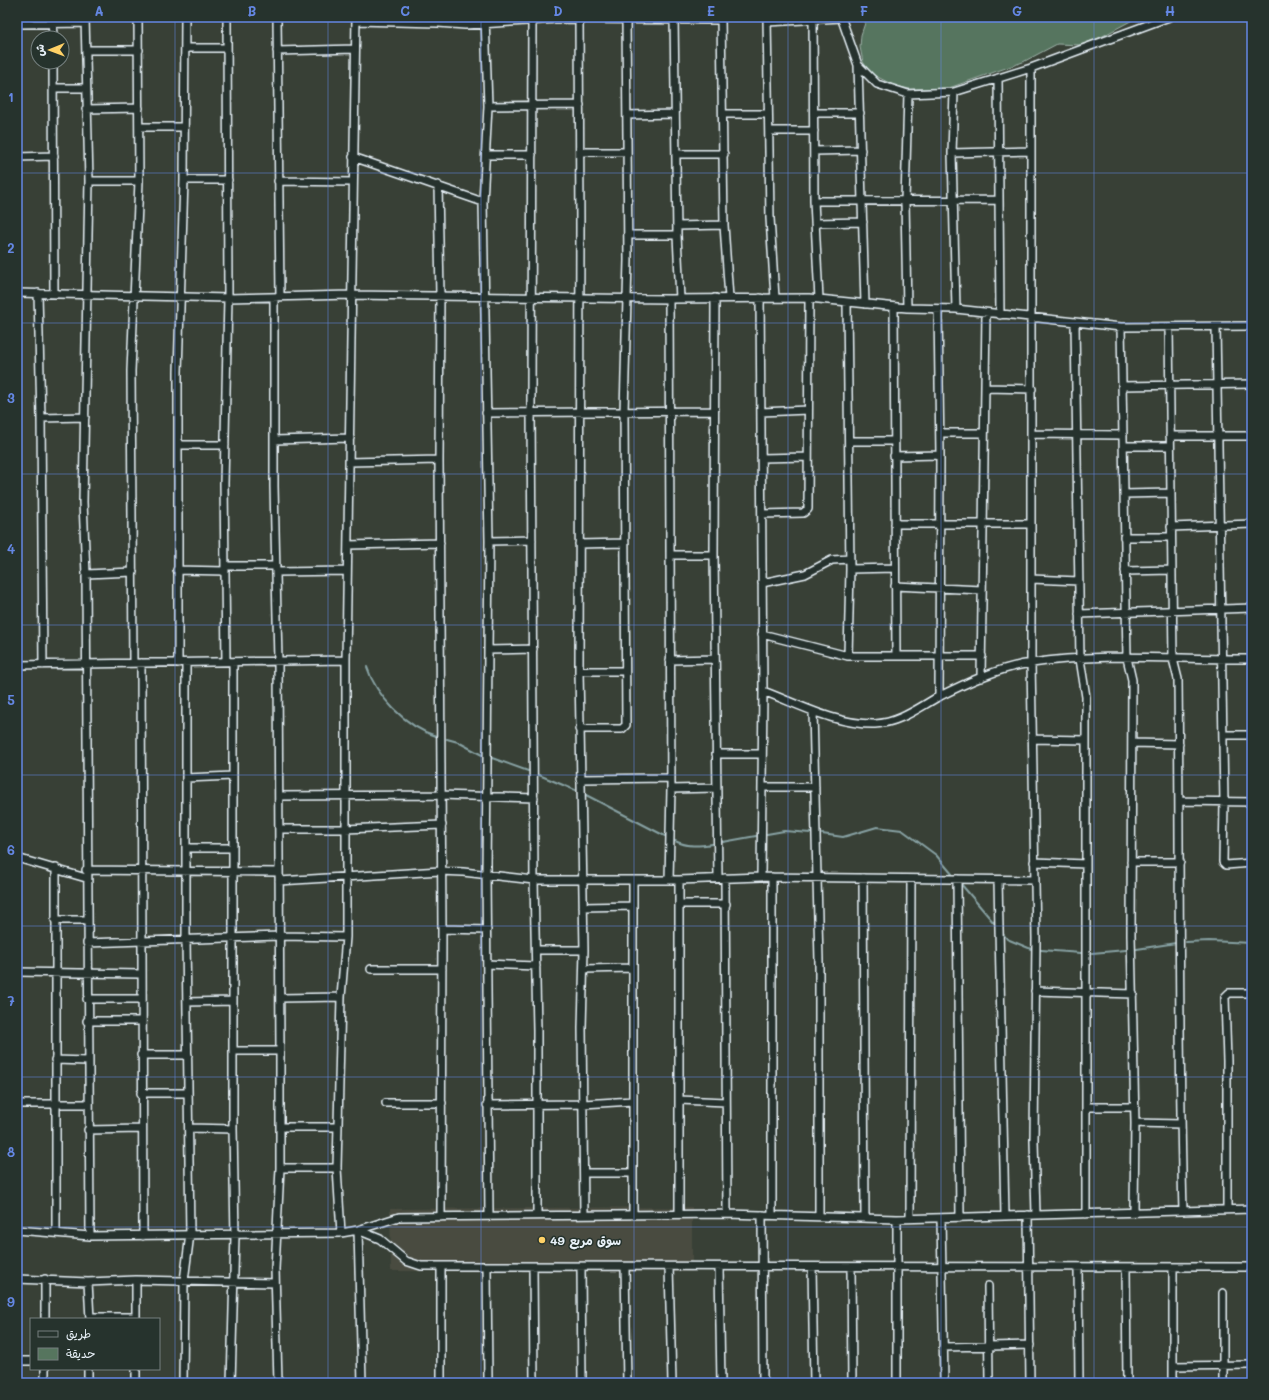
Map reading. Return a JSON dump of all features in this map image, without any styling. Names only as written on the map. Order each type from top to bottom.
[{"type":"street","points":[[132,663],[133,572],[131,371],[139,181],[140,127],[138,17]]},
{"type":"street","points":[[183,1383],[184,1281],[190,1234],[186,940],[186,778],[177,570],[180,296],[184,180],[185,17]]},
{"type":"street","points":[[227,17],[228,298],[225,445],[225,568],[230,662],[233,776],[233,1129],[235,1236],[231,1383]]},
{"type":"street","points":[[276,17],[278,181],[274,440],[278,661],[280,1168],[275,1283],[278,1383]]},
{"type":"street","points":[[858,65],[877,84],[908,94],[954,92],[1031,68],[1169,17]]},
{"type":"street","points":[[579,18],[579,729],[584,950],[582,1028],[584,1215]]},
{"type":"street","points":[[341,1233],[337,1168],[340,997],[346,937],[346,660],[350,438],[350,295],[356,19],[438,20],[465,25],[485,20],[579,18],[721,18],[724,225],[729,298]]},
{"type":"street","points":[[579,729],[625,728],[624,412],[628,235],[626,18]]},
{"type":"street","points":[[674,18],[677,235],[680,299]]},
{"type":"street","points":[[813,18],[814,201],[819,299]]},
{"type":"street","points":[[775,298],[770,218],[767,19],[841,18],[858,65],[865,304]]},
{"type":"street","points":[[532,19],[531,412],[534,880],[536,950],[536,1216]]},
{"type":"street","points":[[52,20],[53,30]]},
{"type":"street","points":[[17,24],[52,20],[85,20],[86,109],[89,181],[83,502],[86,574],[86,874],[90,1236]]},
{"type":"street","points":[[485,20],[488,106],[483,202],[489,542],[486,874],[488,930],[487,1105],[489,1216]]},
{"type":"street","points":[[185,48],[227,48]]},
{"type":"street","points":[[277,51],[355,49]]},
{"type":"street","points":[[86,50],[139,50]]},
{"type":"street","points":[[1031,68],[1031,663],[1036,938],[1034,1141],[1036,1215]]},
{"type":"street","points":[[53,70],[54,294]]},
{"type":"street","points":[[998,78],[1000,315]]},
{"type":"street","points":[[54,88],[86,88]]},
{"type":"street","points":[[954,92],[952,153],[956,309]]},
{"type":"street","points":[[908,94],[905,202],[908,308]]},
{"type":"street","points":[[488,106],[580,105]]},
{"type":"street","points":[[86,109],[139,108]]},
{"type":"street","points":[[814,113],[860,113]]},
{"type":"street","points":[[627,115],[675,114]]},
{"type":"street","points":[[723,114],[768,114]]},
{"type":"street","points":[[140,127],[184,127]]},
{"type":"street","points":[[768,131],[814,131]]},
{"type":"street","points":[[814,150],[861,150]]},
{"type":"street","points":[[952,153],[1031,150]]},
{"type":"street","points":[[580,152],[627,152]]},
{"type":"street","points":[[676,154],[724,154]]},
{"type":"street","points":[[486,155],[532,156]]},
{"type":"street","points":[[17,157],[54,156]]},
{"type":"street","points":[[353,157],[438,185],[483,202]]},
{"type":"street","points":[[184,180],[228,180]]},
{"type":"street","points":[[89,181],[139,181]]},
{"type":"street","points":[[278,181],[352,182]]},
{"type":"street","points":[[438,185],[440,296],[439,460],[442,825],[440,871],[442,929],[441,1216]]},
{"type":"street","points":[[814,201],[905,202],[999,200]]},
{"type":"street","points":[[815,223],[863,222]]},
{"type":"street","points":[[677,226],[724,225]]},
{"type":"street","points":[[628,235],[677,235]]},
{"type":"street","points":[[17,293],[228,298],[350,295],[669,299],[809,298],[894,307],[956,309],[1032,319],[1121,327],[1169,328],[1252,326]]},
{"type":"street","points":[[38,293],[41,418],[42,665]]},
{"type":"street","points":[[714,298],[714,659],[716,788],[722,878],[726,904],[726,1214]]},
{"type":"street","points":[[760,298],[762,514],[761,877]]},
{"type":"street","points":[[762,514],[806,512],[808,509],[807,457],[809,298]]},
{"type":"street","points":[[669,299],[670,880]]},
{"type":"street","points":[[847,302],[850,559],[848,656]]},
{"type":"street","points":[[894,307],[896,656]]},
{"type":"street","points":[[938,309],[940,433],[939,697]]},
{"type":"street","points":[[981,678],[986,313]]},
{"type":"street","points":[[1076,323],[1080,659],[1086,697],[1086,1214]]},
{"type":"street","points":[[1121,327],[1127,658],[1132,680],[1132,862],[1135,1107],[1134,1212]]},
{"type":"street","points":[[1216,327],[1224,802],[1223,862],[1226,864],[1252,863]]},
{"type":"street","points":[[1169,328],[1173,659],[1178,679],[1183,1211]]},
{"type":"street","points":[[1122,386],[1252,384]]},
{"type":"street","points":[[985,388],[1032,389]]},
{"type":"street","points":[[761,412],[808,410]]},
{"type":"street","points":[[486,413],[714,411]]},
{"type":"street","points":[[41,418],[84,418]]},
{"type":"street","points":[[940,433],[984,433]]},
{"type":"street","points":[[1032,434],[1123,435]]},
{"type":"street","points":[[1170,436],[1252,436]]},
{"type":"street","points":[[274,440],[350,438]]},
{"type":"street","points":[[849,440],[894,441]]},
{"type":"street","points":[[178,445],[225,445]]},
{"type":"street","points":[[1123,446],[1170,446]]},
{"type":"street","points":[[894,456],[940,455]]},
{"type":"street","points":[[761,458],[807,457]]},
{"type":"street","points":[[349,462],[439,460]]},
{"type":"street","points":[[1124,494],[1171,493]]},
{"type":"street","points":[[895,524],[1031,524]]},
{"type":"street","points":[[1171,527],[1252,524]]},
{"type":"street","points":[[1124,537],[1171,537]]},
{"type":"street","points":[[489,542],[532,540]]},
{"type":"street","points":[[348,545],[440,543]]},
{"type":"street","points":[[579,544],[624,543]]},
{"type":"street","points":[[670,555],[714,555]]},
{"type":"street","points":[[762,583],[804,574],[832,560],[850,559]]},
{"type":"street","points":[[177,570],[225,568],[347,571]]},
{"type":"street","points":[[850,569],[895,568]]},
{"type":"street","points":[[1125,571],[1172,570]]},
{"type":"street","points":[[86,574],[133,572]]},
{"type":"street","points":[[1031,579],[1079,581]]},
{"type":"street","points":[[895,586],[982,590]]},
{"type":"street","points":[[1079,614],[1252,608]]},
{"type":"street","points":[[762,634],[848,656],[982,656]]},
{"type":"street","points":[[488,650],[533,649]]},
{"type":"street","points":[[762,691],[813,711],[849,721],[875,724],[891,722],[939,697],[981,678],[1005,669],[1031,663],[1080,659],[1127,658],[1222,660],[1252,659]]},
{"type":"street","points":[[670,660],[714,659]]},
{"type":"street","points":[[17,665],[346,660]]},
{"type":"street","points":[[141,663],[140,974],[142,1236]]},
{"type":"street","points":[[579,671],[626,672]]},
{"type":"street","points":[[813,711],[817,878],[819,1216]]},
{"type":"street","points":[[1223,735],[1252,735]]},
{"type":"street","points":[[1032,740],[1086,740]]},
{"type":"street","points":[[1132,743],[1178,744]]},
{"type":"street","points":[[716,754],[762,754]]},
{"type":"street","points":[[186,778],[233,776]]},
{"type":"street","points":[[580,779],[671,778]]},
{"type":"street","points":[[762,787],[815,787]]},
{"type":"street","points":[[671,789],[716,788]]},
{"type":"street","points":[[279,796],[346,797],[441,795],[534,798]]},
{"type":"street","points":[[1179,801],[1252,802]]},
{"type":"street","points":[[279,829],[345,829],[442,825]]},
{"type":"street","points":[[186,848],[233,848]]},
{"type":"street","points":[[17,858],[86,874],[140,870],[279,872]]},
{"type":"street","points":[[1034,862],[1086,864]]},
{"type":"street","points":[[1132,862],[1180,862]]},
{"type":"street","points":[[56,868],[56,1232]]},
{"type":"street","points":[[279,881],[440,871],[486,874],[534,880],[679,880],[772,877],[1035,880]]},
{"type":"street","points":[[772,877],[772,1215]]},
{"type":"street","points":[[863,878],[865,1218]]},
{"type":"street","points":[[910,1218],[911,879]]},
{"type":"street","points":[[957,879],[960,1218]]},
{"type":"street","points":[[632,880],[633,1214]]},
{"type":"street","points":[[679,880],[679,1214]]},
{"type":"street","points":[[998,880],[1005,1216]]},
{"type":"street","points":[[680,904],[726,904]]},
{"type":"street","points":[[583,907],[632,906]]},
{"type":"street","points":[[55,920],[87,920]]},
{"type":"street","points":[[442,929],[488,930]]},
{"type":"street","points":[[87,943],[279,936],[346,937]]},
{"type":"street","points":[[536,950],[584,950]]},
{"type":"street","points":[[487,964],[536,966]]},
{"type":"street","points":[[584,969],[633,968]]},
{"type":"street","points":[[371,969],[442,969]]},
{"type":"street","points":[[17,972],[140,974]]},
{"type":"street","points":[[1035,991],[1133,994]]},
{"type":"street","points":[[1227,1209],[1227,1061],[1225,997],[1229,993],[1252,993]]},
{"type":"street","points":[[280,998],[340,997]]},
{"type":"street","points":[[87,999],[141,999]]},
{"type":"street","points":[[187,1002],[233,1001]]},
{"type":"street","points":[[88,1021],[141,1021]]},
{"type":"street","points":[[233,1052],[280,1051]]},
{"type":"street","points":[[141,1055],[188,1054]]},
{"type":"street","points":[[55,1060],[88,1061]]},
{"type":"street","points":[[142,1093],[188,1093]]},
{"type":"street","points":[[679,1100],[726,1102]]},
{"type":"street","points":[[487,1105],[583,1104],[633,1101]]},
{"type":"street","points":[[386,1103],[442,1103]]},
{"type":"street","points":[[17,1104],[88,1104]]},
{"type":"street","points":[[1087,1107],[1135,1107]]},
{"type":"street","points":[[1135,1123],[1181,1124]]},
{"type":"street","points":[[280,1127],[338,1127]]},
{"type":"street","points":[[189,1128],[233,1129]]},
{"type":"street","points":[[88,1130],[142,1129]]},
{"type":"street","points":[[280,1168],[337,1168]]},
{"type":"street","points":[[584,1173],[633,1173]]},
{"type":"street","points":[[17,1230],[56,1232],[90,1236],[190,1234],[235,1236],[341,1233],[358,1230],[399,1217],[726,1214],[897,1219],[1252,1209]]},
{"type":"street","points":[[762,1215],[763,1383]]},
{"type":"street","points":[[1028,1215],[1030,1383]]},
{"type":"street","points":[[941,1218],[944,1383]]},
{"type":"street","points":[[897,1219],[897,1383]]},
{"type":"street","points":[[358,1230],[380,1239],[406,1261],[421,1266],[851,1268],[1252,1267]]},
{"type":"street","points":[[358,1230],[362,1383]]},
{"type":"street","points":[[441,1266],[441,1383]]},
{"type":"street","points":[[487,1266],[488,1383]]},
{"type":"street","points":[[533,1267],[534,1383]]},
{"type":"street","points":[[581,1267],[582,1383]]},
{"type":"street","points":[[625,1267],[627,1383]]},
{"type":"street","points":[[669,1267],[672,1383]]},
{"type":"street","points":[[719,1267],[721,1383]]},
{"type":"street","points":[[812,1267],[814,1383]]},
{"type":"street","points":[[1078,1267],[1079,1383]]},
{"type":"street","points":[[1126,1267],[1127,1383]]},
{"type":"street","points":[[1173,1267],[1173,1383]]},
{"type":"street","points":[[851,1268],[852,1383]]},
{"type":"street","points":[[17,1279],[88,1282],[136,1280],[275,1283]]},
{"type":"street","points":[[45,1279],[45,1318]]},
{"type":"street","points":[[88,1282],[90,1318],[136,1318],[136,1280]]},
{"type":"street","points":[[988,1286],[989,1383]]},
{"type":"street","points":[[1223,1293],[1223,1383]]},
{"type":"street","points":[[943,1347],[1030,1346]]},
{"type":"street","points":[[17,1361],[30,1361]]},
{"type":"street","points":[[1173,1366],[1252,1365]]},
{"type":"street","points":[[45,1370],[45,1383]]},
{"type":"street","points":[[88,1370],[88,1383]]},
{"type":"street","points":[[136,1370],[136,1383]]},
{"type":"shaded area","name":"سوق مربع 49","points":[[692,1207],[692,1272],[391,1271],[390,1209]]},
{"type":"green space","points":[[867,17],[1138,17],[1101,37],[1081,45],[1057,44],[1023,62],[946,89],[910,89],[895,86],[872,74],[863,62],[860,47],[861,35]]},
{"type":"waterway","points":[[367,667],[377,689],[394,709],[414,726],[436,736]]},
{"type":"waterway","points":[[447,739],[458,742],[482,755]]},
{"type":"waterway","points":[[492,758],[528,771]]},
{"type":"waterway","points":[[539,775],[575,790]]},
{"type":"waterway","points":[[586,795],[665,836]]},
{"type":"waterway","points":[[822,834],[843,837],[877,827],[902,830],[936,855],[952,874]]},
{"type":"waterway","points":[[767,834],[784,831],[811,833]]},
{"type":"waterway","points":[[723,842],[756,836]]},
{"type":"waterway","points":[[675,841],[693,846],[712,844]]},
{"type":"waterway","points":[[961,884],[994,923]]},
{"type":"waterway","points":[[1004,935],[1007,939],[1031,949]]},
{"type":"waterway","points":[[1186,942],[1209,941],[1252,943]]},
{"type":"waterway","points":[[1137,949],[1176,943]]},
{"type":"waterway","points":[[1041,950],[1081,953]]},
{"type":"waterway","points":[[1092,953],[1126,950]]},
{"type":"place","name":"سوق مربع 49","points":[[542,1240]]}]
